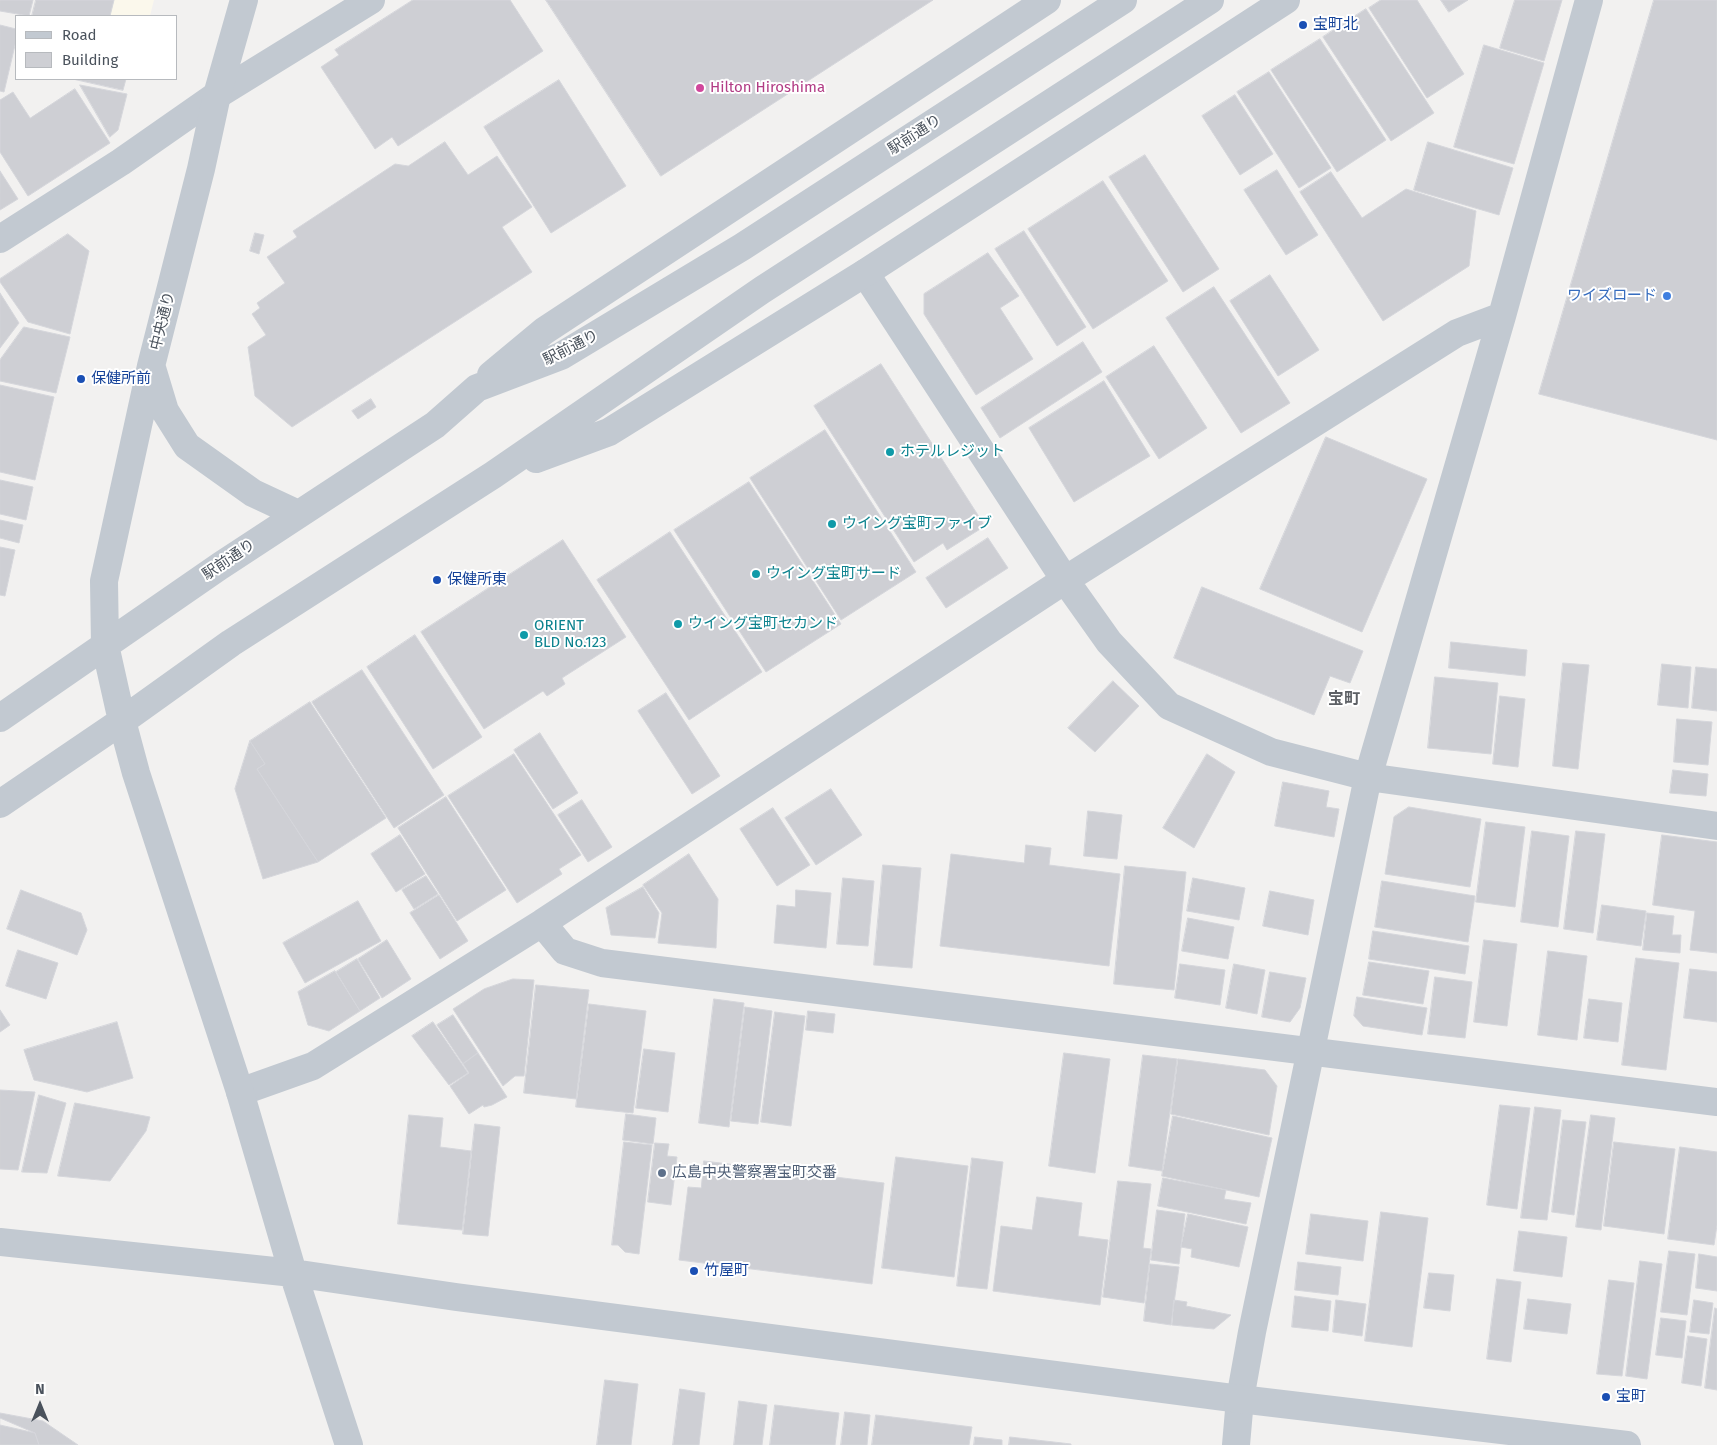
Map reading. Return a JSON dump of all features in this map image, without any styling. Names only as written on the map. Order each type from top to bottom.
[{"type":"street","name":"中央通り","points":[[244,0],[217,95],[201,169],[151,366],[104,581],[105,645],[136,773],[240,1092],[293,1273],[349,1445]]},
{"type":"street","points":[[0,239],[121,162],[217,95],[371,0]]},
{"type":"street","points":[[477,388],[544,331],[1047,0]]},
{"type":"street","name":"駅前通り","points":[[0,718],[298,514],[435,425],[477,388],[561,356],[578,347],[742,248],[1123,0]]},
{"type":"street","points":[[0,804],[122,721],[231,643],[493,475],[762,290],[1210,0]]},
{"type":"street","points":[[493,475],[608,432],[865,274],[1286,0]]},
{"type":"street","points":[[1236,1445],[1240,1398],[1309,1052],[1368,777],[1502,316],[1590,0]]},
{"type":"street","points":[[865,274],[1065,580],[1109,642],[1169,706],[1271,752],[1368,777],[1717,826]]},
{"type":"street","points":[[240,1092],[313,1066],[542,923],[1065,580],[1457,333],[1502,316]]},
{"type":"street","points":[[151,366],[165,411],[187,446],[253,493],[298,514]]},
{"type":"street","points":[[542,923],[566,951],[602,962],[1717,1102]]},
{"type":"street","points":[[0,1242],[293,1273],[476,1299],[1240,1398],[1627,1445]]},
{"type":"shaded area","points":[[36,0],[154,0],[150,15],[32,15]]},
{"type":"building","points":[[0,0],[33,0],[29,15],[0,11]]},
{"type":"building","points":[[36,0],[114,0],[110,15],[32,15]]},
{"type":"building","points":[[413,0],[510,0],[543,51],[398,146],[392,137],[375,149],[321,67],[339,55],[335,50]]},
{"type":"building","name":"Hilton Hiroshima","points":[[546,0],[933,0],[661,176]]},
{"type":"building","points":[[1381,0],[1417,0],[1464,74],[1427,98],[1369,8]]},
{"type":"building","points":[[1441,0],[1468,0],[1449,12]]},
{"type":"building","points":[[1515,0],[1562,0],[1544,61],[1500,48]]},
{"type":"building","points":[[1654,0],[1717,0],[1717,440],[1539,394]]},
{"type":"building","points":[[1366,9],[1434,113],[1391,141],[1323,37]]},
{"type":"building","points":[[0,25],[15,29],[15,45],[4,92],[0,91]]},
{"type":"building","points":[[1320,39],[1386,140],[1337,172],[1271,70]]},
{"type":"building","points":[[1484,45],[1544,63],[1514,164],[1454,147]]},
{"type":"building","points":[[1269,72],[1331,168],[1299,188],[1237,92]]},
{"type":"building","points":[[78,80],[126,80],[123,90]]},
{"type":"building","points":[[559,80],[626,186],[551,233],[484,127]]},
{"type":"building","points":[[80,85],[127,94],[118,130],[110,137]]},
{"type":"building","points":[[75,89],[110,143],[28,196],[0,152],[0,100],[13,92],[30,118]]},
{"type":"building","points":[[1235,95],[1273,154],[1240,175],[1202,116]]},
{"type":"building","points":[[445,142],[468,175],[497,156],[532,207],[502,227],[532,272],[292,427],[255,396],[248,347],[266,335],[252,314],[260,308],[257,303],[285,283],[267,257],[297,237],[293,231],[395,164],[408,166]]},
{"type":"building","points":[[1428,142],[1513,168],[1499,215],[1414,190]]},
{"type":"building","points":[[1145,155],[1219,269],[1183,292],[1109,177]]},
{"type":"building","points":[[1277,170],[1318,235],[1286,255],[1244,190]]},
{"type":"building","points":[[0,171],[18,199],[0,210]]},
{"type":"building","points":[[1331,172],[1362,218],[1406,189],[1476,211],[1469,266],[1383,321],[1300,192]]},
{"type":"building","points":[[1103,181],[1168,281],[1093,329],[1028,229]]},
{"type":"building","points":[[1024,231],[1086,327],[1057,346],[995,249]]},
{"type":"building","points":[[255,233],[264,235],[259,254],[250,251]]},
{"type":"building","points":[[68,234],[89,251],[70,334],[28,322],[0,282],[0,279]]},
{"type":"building","points":[[988,253],[1019,296],[1000,308],[1033,359],[976,395],[924,314],[924,294]]},
{"type":"building","points":[[1270,275],[1319,350],[1278,376],[1230,301]]},
{"type":"building","points":[[1214,287],[1290,403],[1241,433],[1166,318]]},
{"type":"building","points":[[0,293],[19,323],[0,348]]},
{"type":"building","points":[[24,327],[70,337],[56,393],[0,381],[0,360]]},
{"type":"building","points":[[1083,342],[1102,372],[1000,438],[981,408]]},
{"type":"building","points":[[1154,346],[1207,428],[1159,459],[1106,377]]},
{"type":"building","name":"ホテルレジット","points":[[881,364],[985,526],[947,550],[943,543],[914,562],[814,406]]},
{"type":"building","points":[[1104,381],[1150,456],[1074,502],[1029,428]]},
{"type":"building","points":[[0,385],[54,397],[35,480],[0,472]]},
{"type":"building","points":[[371,399],[376,407],[358,419],[352,411]]},
{"type":"building","name":"ウイング宝町ファイブ","points":[[825,430],[916,572],[841,620],[750,478]]},
{"type":"building","points":[[1326,437],[1427,479],[1362,632],[1260,589]]},
{"type":"building","points":[[0,480],[33,487],[26,520],[0,514]]},
{"type":"building","name":"ウイング宝町サード","points":[[749,482],[841,624],[766,672],[674,530]]},
{"type":"building","points":[[0,520],[23,525],[19,543],[0,538]]},
{"type":"building","name":"ウイング宝町セカンド","points":[[670,532],[762,672],[689,720],[597,580]]},
{"type":"building","points":[[988,538],[1008,568],[946,608],[926,578]]},
{"type":"building","name":"ORIENT BLD No.123","points":[[563,540],[626,637],[562,678],[565,684],[547,696],[543,691],[484,729],[421,632]]},
{"type":"building","points":[[0,547],[15,550],[5,596],[0,595]]},
{"type":"building","points":[[1202,587],[1363,651],[1350,683],[1330,676],[1314,715],[1174,658]]},
{"type":"building","points":[[415,635],[482,737],[433,769],[367,667]]},
{"type":"building","points":[[1451,642],[1527,650],[1525,676],[1449,668]]},
{"type":"building","points":[[1563,663],[1589,665],[1578,769],[1553,766]]},
{"type":"building","points":[[1662,664],[1691,667],[1688,708],[1658,705]]},
{"type":"building","points":[[1696,667],[1717,669],[1717,711],[1692,708]]},
{"type":"building","points":[[362,670],[444,795],[394,828],[312,702]]},
{"type":"building","points":[[1435,677],[1498,683],[1491,754],[1428,748]]},
{"type":"building","points":[[1113,681],[1139,706],[1095,752],[1068,728]]},
{"type":"building","points":[[666,693],[720,776],[692,794],[638,711]]},
{"type":"building","points":[[1500,696],[1525,699],[1518,767],[1493,764]]},
{"type":"building","points":[[310,702],[386,818],[318,862],[257,769],[265,764],[250,741]]},
{"type":"building","points":[[1677,719],[1712,722],[1708,765],[1674,762]]},
{"type":"building","points":[[540,733],[578,793],[553,809],[514,750]]},
{"type":"building","points":[[250,741],[265,764],[257,769],[318,862],[263,879],[235,789]]},
{"type":"building","points":[[514,754],[581,855],[559,869],[562,874],[517,903],[448,796]]},
{"type":"building","points":[[1207,754],[1235,772],[1194,848],[1163,828]]},
{"type":"building","points":[[1673,770],[1708,774],[1706,796],[1670,793]]},
{"type":"building","points":[[1283,782],[1329,791],[1326,807],[1339,809],[1334,837],[1275,826]]},
{"type":"building","points":[[831,789],[862,835],[816,865],[785,818]]},
{"type":"building","points":[[446,797],[506,890],[457,921],[398,828]]},
{"type":"building","points":[[582,800],[612,847],[588,862],[558,815]]},
{"type":"building","points":[[1409,807],[1481,819],[1470,887],[1385,874],[1394,817]]},
{"type":"building","points":[[773,808],[810,865],[777,886],[740,829]]},
{"type":"building","points":[[1088,811],[1122,815],[1117,859],[1084,856]]},
{"type":"building","points":[[1486,822],[1525,827],[1515,907],[1476,902]]},
{"type":"building","points":[[1532,831],[1569,836],[1558,927],[1521,922]]},
{"type":"building","points":[[1576,831],[1605,834],[1593,933],[1564,929]]},
{"type":"building","points":[[400,835],[425,874],[396,892],[371,854]]},
{"type":"building","points":[[1662,835],[1717,842],[1717,953],[1690,950],[1695,911],[1653,905]]},
{"type":"building","points":[[1026,845],[1051,848],[1049,865],[1120,874],[1109,966],[940,946],[951,854],[1024,863]]},
{"type":"building","points":[[689,854],[718,899],[716,948],[658,943],[662,913],[643,885]]},
{"type":"building","points":[[883,865],[921,868],[912,968],[874,965]]},
{"type":"building","points":[[1125,866],[1186,872],[1174,990],[1114,984]]},
{"type":"building","points":[[426,876],[438,894],[414,909],[402,890]]},
{"type":"building","points":[[843,878],[874,881],[868,946],[837,944]]},
{"type":"building","points":[[1193,878],[1245,888],[1239,920],[1187,911]]},
{"type":"building","points":[[1382,881],[1475,896],[1468,942],[1375,927]]},
{"type":"building","points":[[643,887],[659,913],[655,938],[611,935],[606,908]]},
{"type":"building","points":[[21,890],[81,913],[87,930],[77,955],[7,929]]},
{"type":"building","points":[[796,890],[831,893],[826,948],[774,943],[777,905],[795,907]]},
{"type":"building","points":[[1270,891],[1314,900],[1308,935],[1263,926]]},
{"type":"building","points":[[439,895],[468,941],[440,959],[410,913]]},
{"type":"building","points":[[358,901],[381,941],[305,983],[283,943]]},
{"type":"building","points":[[1602,905],[1646,911],[1641,946],[1597,940]]},
{"type":"building","points":[[1647,913],[1674,916],[1672,935],[1681,935],[1680,953],[1643,950]]},
{"type":"building","points":[[1188,918],[1234,927],[1228,959],[1182,951]]},
{"type":"building","points":[[1373,931],[1469,946],[1465,974],[1369,959]]},
{"type":"building","points":[[387,940],[411,979],[382,998],[358,959]]},
{"type":"building","points":[[1484,940],[1517,944],[1507,1026],[1474,1022]]},
{"type":"building","points":[[18,950],[58,963],[46,999],[6,986]]},
{"type":"building","points":[[1548,951],[1587,956],[1577,1040],[1538,1035]]},
{"type":"building","points":[[1636,958],[1679,963],[1666,1070],[1622,1065]]},
{"type":"building","points":[[357,959],[380,998],[360,1011],[336,972]]},
{"type":"building","points":[[1369,962],[1429,971],[1423,1004],[1363,995]]},
{"type":"building","points":[[1180,964],[1225,970],[1220,1005],[1175,998]]},
{"type":"building","points":[[1234,964],[1265,970],[1257,1014],[1226,1008]]},
{"type":"building","points":[[1690,969],[1717,972],[1717,1022],[1684,1018]]},
{"type":"building","points":[[335,971],[360,1011],[329,1031],[308,1025],[298,992]]},
{"type":"building","points":[[1270,972],[1306,978],[1300,1008],[1290,1022],[1262,1017]]},
{"type":"building","points":[[1435,977],[1472,982],[1465,1038],[1428,1034]]},
{"type":"building","points":[[513,979],[534,980],[524,1076],[515,1076],[503,1086],[453,1009],[484,989]]},
{"type":"building","points":[[536,985],[589,990],[576,1099],[524,1093]]},
{"type":"building","points":[[1357,997],[1427,1008],[1422,1035],[1363,1026],[1354,1016]]},
{"type":"building","points":[[714,999],[744,1003],[729,1127],[699,1123]]},
{"type":"building","points":[[1589,999],[1622,1003],[1618,1042],[1584,1038]]},
{"type":"building","points":[[589,1004],[646,1011],[633,1113],[576,1107]]},
{"type":"building","points":[[745,1007],[772,1011],[758,1124],[731,1121]]},
{"type":"building","points":[[0,1010],[10,1025],[0,1032]]},
{"type":"building","points":[[808,1011],[835,1014],[833,1033],[806,1030]]},
{"type":"building","points":[[775,1012],[805,1016],[791,1126],[761,1122]]},
{"type":"building","points":[[453,1015],[478,1053],[463,1064],[437,1025]]},
{"type":"building","points":[[117,1022],[133,1078],[87,1092],[34,1080],[24,1050]]},
{"type":"building","points":[[433,1022],[468,1073],[449,1085],[412,1036]]},
{"type":"building","points":[[644,1049],[675,1053],[668,1112],[636,1108]]},
{"type":"building","points":[[478,1053],[507,1097],[492,1105],[484,1107],[483,1105],[469,1114],[450,1086],[469,1073],[463,1064]]},
{"type":"building","points":[[1064,1053],[1110,1059],[1095,1173],[1049,1166]]},
{"type":"building","points":[[1143,1055],[1177,1059],[1162,1171],[1129,1166]]},
{"type":"building","points":[[1178,1059],[1265,1070],[1277,1086],[1269,1135],[1171,1114]]},
{"type":"building","points":[[0,1090],[35,1092],[18,1170],[0,1169]]},
{"type":"building","points":[[39,1095],[66,1103],[47,1173],[22,1172]]},
{"type":"building","points":[[75,1103],[150,1117],[146,1131],[110,1181],[58,1176]]},
{"type":"building","points":[[1500,1105],[1530,1108],[1517,1209],[1487,1205]]},
{"type":"building","points":[[1535,1107],[1561,1110],[1547,1220],[1521,1218]]},
{"type":"building","points":[[626,1114],[656,1118],[653,1144],[623,1140]]},
{"type":"building","points":[[409,1115],[443,1118],[440,1147],[471,1151],[462,1230],[398,1224]]},
{"type":"building","points":[[1591,1115],[1615,1118],[1601,1230],[1576,1227]]},
{"type":"building","points":[[1173,1116],[1272,1138],[1259,1197],[1162,1176]]},
{"type":"building","points":[[1563,1120],[1586,1122],[1574,1215],[1552,1212]]},
{"type":"building","points":[[475,1124],[500,1127],[488,1236],[463,1234]]},
{"type":"building","points":[[624,1142],[652,1145],[639,1254],[625,1252],[618,1245],[612,1245]]},
{"type":"building","points":[[1614,1142],[1675,1149],[1664,1234],[1604,1226]]},
{"type":"building","points":[[655,1143],[669,1144],[667,1156],[677,1157],[671,1205],[648,1202]]},
{"type":"building","points":[[1680,1147],[1717,1152],[1717,1225],[1714,1245],[1668,1239]]},
{"type":"building","points":[[896,1157],[968,1166],[954,1277],[882,1268]]},
{"type":"building","points":[[972,1158],[1003,1162],[987,1289],[957,1286]]},
{"type":"building","points":[[704,1161],[884,1183],[872,1284],[679,1260],[688,1187],[701,1188]]},
{"type":"building","points":[[1163,1178],[1226,1190],[1224,1199],[1251,1203],[1246,1224],[1158,1206]]},
{"type":"building","points":[[1118,1181],[1151,1184],[1143,1248],[1151,1249],[1144,1303],[1103,1297]]},
{"type":"building","points":[[1037,1197],[1082,1203],[1078,1236],[1108,1240],[1100,1305],[993,1291],[1001,1226],[1032,1230]]},
{"type":"building","points":[[1157,1210],[1185,1214],[1179,1264],[1151,1260]]},
{"type":"building","points":[[1381,1212],[1428,1218],[1412,1347],[1365,1341]]},
{"type":"building","points":[[1188,1214],[1248,1227],[1239,1267],[1191,1257],[1192,1249],[1181,1247]]},
{"type":"building","points":[[1311,1214],[1368,1221],[1363,1261],[1306,1254]]},
{"type":"building","points":[[1519,1231],[1567,1237],[1562,1277],[1514,1271]]},
{"type":"building","points":[[1669,1251],[1695,1254],[1687,1315],[1661,1312]]},
{"type":"building","points":[[1699,1254],[1717,1257],[1717,1291],[1696,1288]]},
{"type":"building","points":[[1640,1261],[1662,1264],[1647,1379],[1626,1376]]},
{"type":"building","points":[[1298,1262],[1341,1267],[1338,1295],[1295,1290]]},
{"type":"building","points":[[1150,1264],[1179,1267],[1171,1325],[1144,1321]]},
{"type":"building","points":[[1429,1273],[1454,1275],[1450,1311],[1424,1308]]},
{"type":"building","points":[[1497,1279],[1521,1282],[1511,1362],[1487,1359]]},
{"type":"building","points":[[1609,1280],[1634,1283],[1622,1376],[1597,1374]]},
{"type":"building","points":[[1295,1296],[1331,1301],[1328,1331],[1292,1327]]},
{"type":"building","points":[[1528,1299],[1571,1304],[1567,1334],[1524,1329]]},
{"type":"building","points":[[1174,1300],[1187,1302],[1186,1306],[1231,1315],[1214,1329],[1172,1325]]},
{"type":"building","points":[[1336,1300],[1366,1304],[1362,1336],[1333,1332]]},
{"type":"building","points":[[1694,1300],[1713,1303],[1709,1334],[1690,1332]]},
{"type":"building","points":[[1715,1308],[1717,1309],[1717,1390],[1705,1388]]},
{"type":"building","points":[[1661,1318],[1686,1321],[1682,1358],[1656,1355]]},
{"type":"building","points":[[1688,1336],[1707,1339],[1701,1386],[1682,1383]]},
{"type":"building","points":[[605,1380],[638,1384],[631,1445],[597,1445]]},
{"type":"building","points":[[680,1389],[705,1393],[699,1445],[673,1445]]},
{"type":"building","points":[[739,1401],[767,1405],[762,1445],[734,1445]]},
{"type":"building","points":[[775,1405],[839,1413],[835,1445],[770,1445]]},
{"type":"building","points":[[845,1412],[870,1415],[867,1445],[841,1445]]},
{"type":"building","points":[[0,1413],[43,1421],[78,1445],[39,1445],[35,1433],[0,1425]]},
{"type":"building","points":[[876,1415],[972,1427],[969,1445],[872,1445]]},
{"type":"building","points":[[0,1418],[35,1433],[39,1445],[0,1445]]},
{"type":"building","points":[[975,1437],[1002,1440],[1002,1445],[974,1445]]},
{"type":"building","points":[[1010,1437],[1071,1444],[1071,1445],[1009,1445]]},
{"type":"place","name":"宝町北","points":[[1303,25]]},
{"type":"place","name":"Hilton Hiroshima","points":[[700,88]]},
{"type":"place","name":"ワイズロード","points":[[1667,296]]},
{"type":"place","name":"保健所前","points":[[81,379]]},
{"type":"place","name":"ホテルレジット","points":[[890,452]]},
{"type":"place","name":"ウイング宝町ファイブ","points":[[832,524]]},
{"type":"place","name":"ウイング宝町サード","points":[[756,574]]},
{"type":"place","name":"保健所東","points":[[437,580]]},
{"type":"place","name":"ウイング宝町セカンド","points":[[678,624]]},
{"type":"place","name":"ORIENT BLD No.123","points":[[524,635]]},
{"type":"place","name":"広島中央警察署宝町交番","points":[[662,1173]]},
{"type":"place","name":"竹屋町","points":[[694,1271]]},
{"type":"place","name":"宝町","points":[[1606,1397]]},
{"type":"district","name":"宝町","points":[[1344,700]]}]
